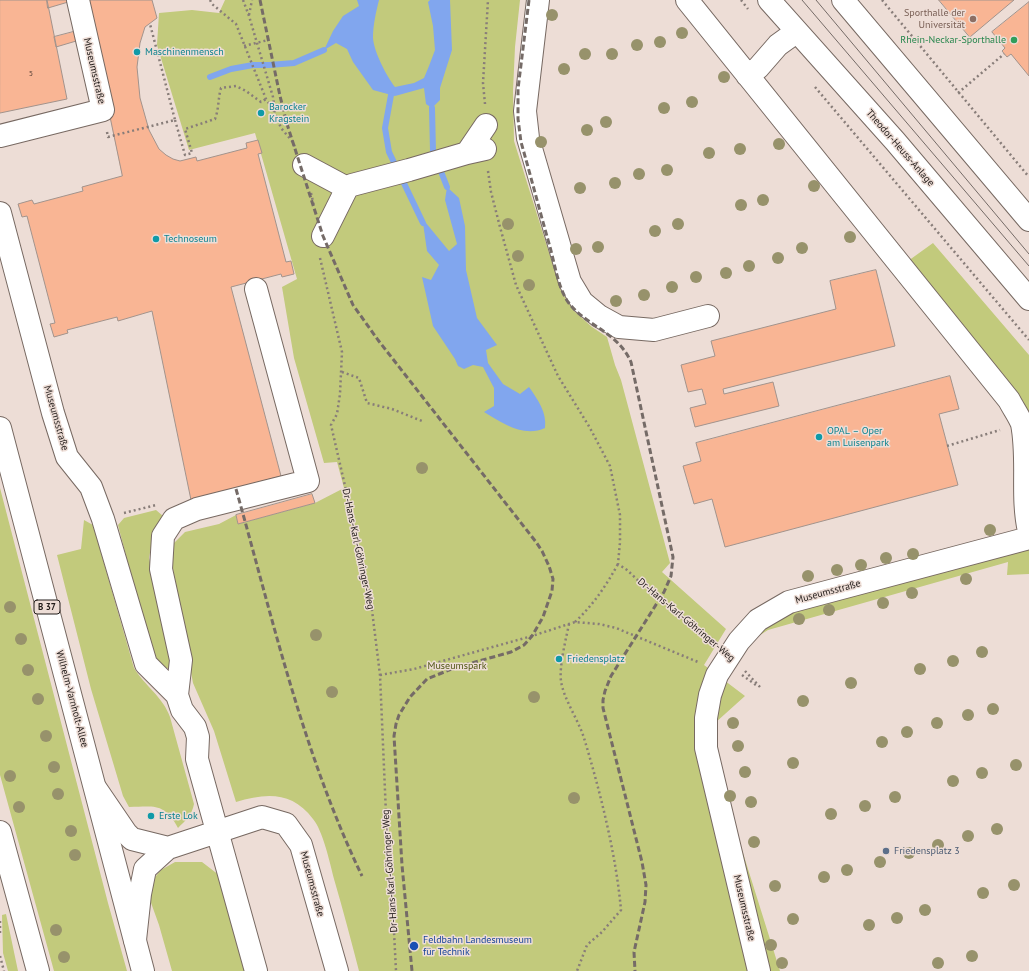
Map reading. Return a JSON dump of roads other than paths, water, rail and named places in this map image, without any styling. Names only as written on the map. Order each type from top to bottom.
[{"type":"main road","name":"Museumsstraße","points":[[0,136],[103,110],[78,0]]},
{"type":"main road","points":[[538,0],[525,112],[530,146],[570,282],[582,302],[599,316],[619,327],[654,330],[708,316]]},
{"type":"main road","points":[[687,0],[1009,400],[1022,424],[1027,452],[1026,517],[1029,531]]},
{"type":"main road","name":"Theodor-Heuss-Anlage","points":[[769,0],[895,141],[1029,299]]},
{"type":"main road","points":[[843,0],[1029,220]]},
{"type":"main road","points":[[747,75],[758,68],[778,45],[796,32]]},
{"type":"main road","points":[[304,165],[350,186],[409,170],[480,156],[486,125]]},
{"type":"main road","points":[[323,236],[350,186]]},
{"type":"main road","name":"Museumsstraße","points":[[0,213],[53,413],[67,457],[91,488],[103,519],[146,664],[180,703]]},
{"type":"main road","points":[[256,289],[308,481],[197,509],[174,519],[163,536],[161,569],[181,660],[180,730],[183,740],[197,759],[256,971]]},
{"type":"main road","name":"Wilhelm-Varnholt-Allee","points":[[0,428],[143,971]]},
{"type":"main road","name":"Museumsstraße","points":[[758,971],[706,748],[706,718],[710,695],[717,675],[727,659],[739,641],[758,620],[789,602],[1029,538]]},
{"type":"main road","points":[[94,786],[126,833],[132,838],[168,848]]},
{"type":"main road","name":"Museumsstraße","points":[[135,941],[140,894],[145,869],[168,848],[262,817],[286,824],[301,845],[337,971]]},
{"type":"main road","points":[[0,832],[38,971]]},
{"type":"water","points":[[357,0],[379,0],[374,28],[374,44],[381,63],[395,87],[414,83],[424,78],[435,50],[433,26],[428,2],[430,0],[450,0],[452,50],[440,88],[440,100],[432,108],[426,104],[424,88],[395,96],[373,90],[353,62],[347,49],[336,43],[324,50],[333,31],[343,16],[359,6]]},
{"type":"water","points":[[447,187],[459,198],[465,226],[466,270],[477,318],[497,345],[486,350],[488,363],[503,384],[520,394],[529,387],[539,401],[543,411],[545,417],[545,428],[537,431],[529,431],[513,428],[484,412],[494,406],[494,388],[483,367],[473,365],[464,369],[458,366],[433,326],[422,277],[431,280],[439,265],[427,251],[423,223],[426,223],[449,251],[457,244],[445,200]]},
{"type":"waterway","points":[[210,77],[231,69],[253,65],[294,63],[324,50]]},
{"type":"waterway","points":[[391,95],[385,128],[389,152],[423,223]]},
{"type":"waterway","points":[[432,108],[433,151],[447,187]]},
{"type":"tram line","points":[[802,0],[1029,266]]},
{"type":"tram line","points":[[816,0],[1029,254]]},
{"type":"railway","points":[[260,0],[287,124],[323,236],[353,305],[378,340],[536,542],[549,566],[553,579],[552,591],[543,617],[532,636],[524,645],[511,652],[454,668],[427,679],[410,697],[399,715],[394,736],[402,865],[412,971]]},
{"type":"railway","points":[[529,0],[518,89],[518,119],[521,142],[562,290],[568,302],[584,318],[618,343],[631,362],[673,557],[671,576],[664,592],[611,676],[603,700],[603,708],[642,862],[646,885],[645,902],[634,952],[635,971]]},
{"type":"railway","points":[[236,489],[277,637],[306,734],[341,829],[362,876]]},
{"type":"place","name":"Sporthalle der Universität","points":[[973,19]]},
{"type":"place","name":"Rhein-Neckar-Sporthalle","points":[[1014,40]]},
{"type":"place","name":"Maschinenmensch","points":[[137,52]]},
{"type":"place","name":"Barocker Kragstein","points":[[261,113]]},
{"type":"place","name":"Technoseum","points":[[156,239]]},
{"type":"place","name":"OPAL – Oper am Luisenpark","points":[[819,437]]},
{"type":"place","name":"Friedensplatz","points":[[559,659]]},
{"type":"place","name":"Erste Lok","points":[[151,816]]},
{"type":"place","name":"Friedensplatz 3","points":[[886,851]]},
{"type":"place","name":"Feldbahn Landesmuseum für Technik","points":[[414,946]]},
{"type":"park label","name":"Museumspark","points":[[457,666]]}]
